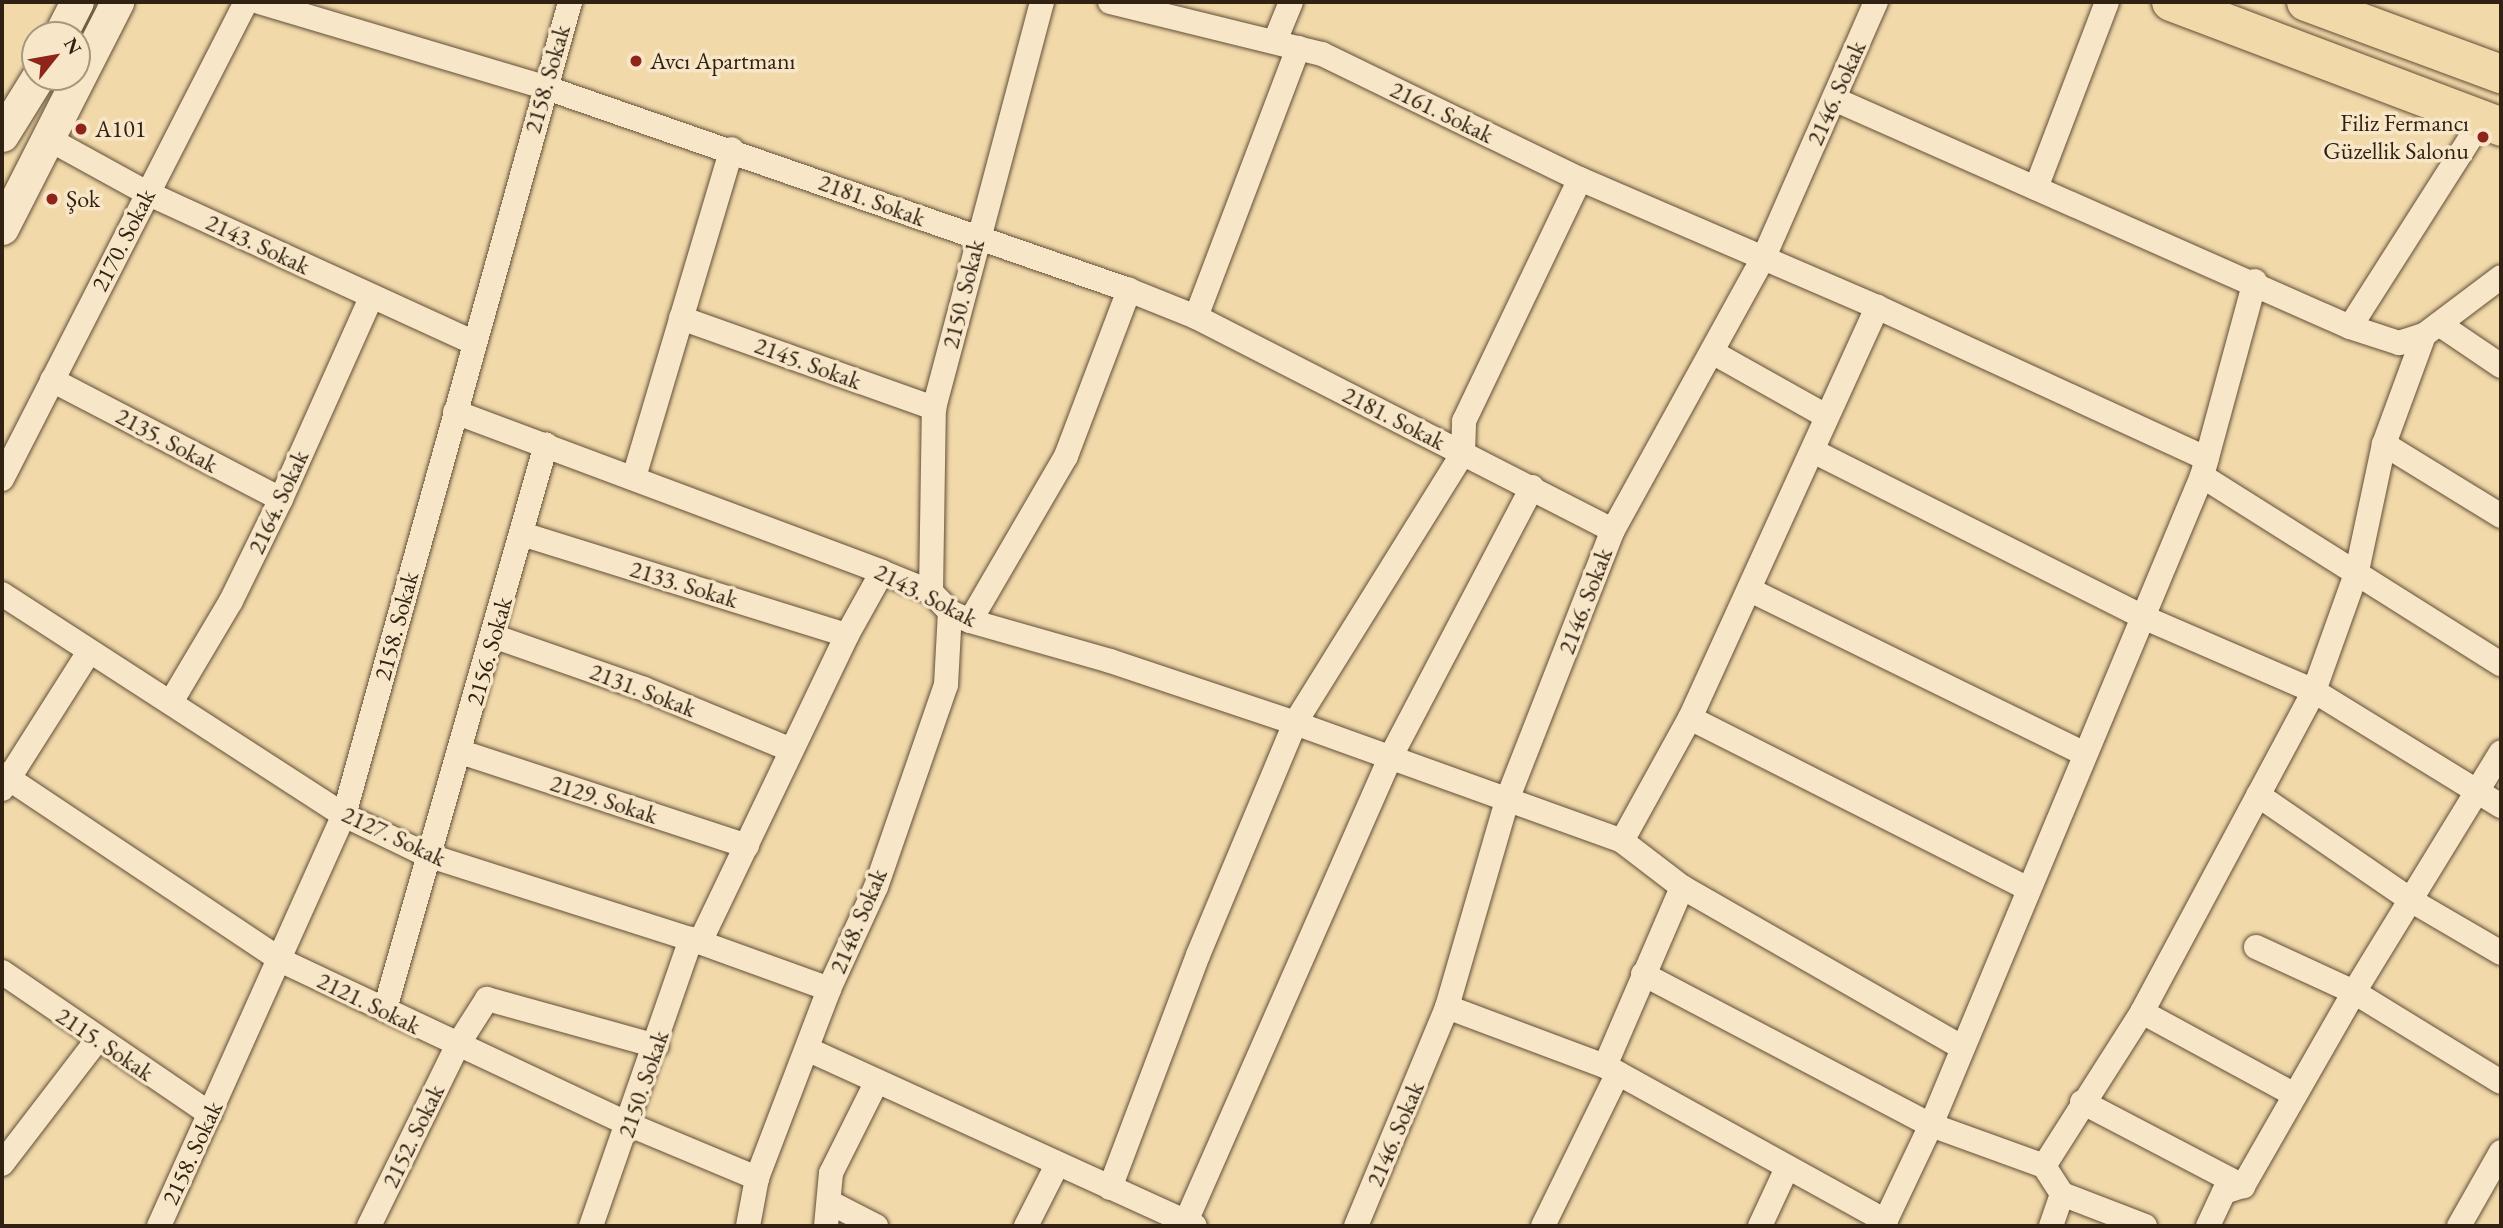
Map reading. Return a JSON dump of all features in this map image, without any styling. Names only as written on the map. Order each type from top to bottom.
[{"type":"main road","points":[[68,21],[78,2]]},
{"type":"main road","points":[[2,228],[117,2]]},
{"type":"main road","points":[[2171,2],[2492,123]]},
{"type":"main road","points":[[2306,2],[2501,74]]},
{"type":"main road","points":[[2,135],[29,91]]},
{"type":"street","name":"2170. Sokak","points":[[2,479],[246,2]]},
{"type":"street","name":"2181. Sokak","points":[[259,2],[544,87],[732,149],[1129,290],[1196,317],[1613,530]]},
{"type":"street","name":"2158. Sokak","points":[[159,1226],[282,961],[344,815],[473,342],[570,2]]},
{"type":"street","name":"2150. Sokak","points":[[931,593],[934,408],[977,237],[1042,2]]},
{"type":"street","name":"2161. Sokak","points":[[1110,2],[1322,54],[1580,179],[1877,307],[2204,467],[2501,664]]},
{"type":"street","points":[[1196,317],[1286,44],[1291,2]]},
{"type":"street","name":"2146. Sokak","points":[[1356,1226],[1447,1007],[1507,800],[1613,530],[1764,257],[1876,2]]},
{"type":"street","points":[[2036,188],[2107,2]]},
{"type":"street","points":[[1834,99],[2255,281],[2350,327],[2399,344],[2431,330],[2501,277]]},
{"type":"street","points":[[2350,327],[2492,123]]},
{"type":"street","name":"2143. Sokak","points":[[47,138],[147,193],[473,342]]},
{"type":"street","points":[[634,477],[732,149]]},
{"type":"street","points":[[1110,1188],[1198,955],[1294,723],[1462,453],[1464,421],[1580,179]]},
{"type":"street","points":[[1447,1007],[1611,1070],[1884,1224],[1931,1125],[1961,1047],[2204,467],[2255,281]]},
{"type":"street","points":[[960,616],[1066,456],[1129,290]]},
{"type":"street","name":"2164. Sokak","points":[[170,702],[230,601],[281,499],[372,296]]},
{"type":"street","points":[[1622,841],[1690,719],[1751,590],[1826,416],[1877,307]]},
{"type":"street","name":"2145. Sokak","points":[[681,318],[934,408]]},
{"type":"street","points":[[2431,330],[2501,366]]},
{"type":"street","points":[[2044,1166],[2082,1102],[2142,1012],[2314,691],[2357,571],[2384,444],[2431,330]]},
{"type":"street","points":[[1712,352],[1826,416]]},
{"type":"street","name":"2135. Sokak","points":[[52,380],[281,499]]},
{"type":"street","name":"2143. Sokak","points":[[455,412],[882,572],[931,593],[960,616],[1110,661],[1294,723],[1622,841],[1682,887],[1961,1047]]},
{"type":"street","points":[[2384,444],[2501,516]]},
{"type":"street","name":"2156. Sokak","points":[[385,1009],[426,855],[461,751],[546,445]]},
{"type":"street","points":[[1813,451],[2143,617],[2314,691],[2501,806]]},
{"type":"street","points":[[807,1049],[1188,1225],[1390,758],[1532,487]]},
{"type":"street","name":"2133. Sokak","points":[[522,534],[847,635]]},
{"type":"street","name":"2150. Sokak","points":[[591,1226],[696,941],[747,846],[847,635],[882,572]]},
{"type":"street","points":[[1751,590],[2085,754]]},
{"type":"street","name":"2127. Sokak","points":[[2,594],[344,815],[426,855],[696,941],[829,989]]},
{"type":"street","name":"2148. Sokak","points":[[748,1226],[757,1178],[829,989],[876,887],[946,685],[960,616]]},
{"type":"street","name":"2131. Sokak","points":[[493,636],[645,689],[791,750]]},
{"type":"street","points":[[4,780],[89,652]]},
{"type":"street","points":[[1690,719],[2028,889]]},
{"type":"street","name":"2129. Sokak","points":[[461,751],[747,846]]},
{"type":"street","points":[[2207,1226],[2224,1192],[2243,1186],[2354,992],[2501,752]]},
{"type":"street","name":"2121. Sokak","points":[[4,780],[282,961],[457,1046],[630,1125],[757,1178]]},
{"type":"street","points":[[2258,795],[2412,901],[2501,953]]},
{"type":"street","points":[[1543,1226],[1611,1070],[1643,974],[1682,887]]},
{"type":"street","points":[[2256,947],[2354,992],[2501,1082]]},
{"type":"street","name":"2115. Sokak","points":[[2,972],[97,1040],[210,1114]]},
{"type":"street","points":[[1643,974],[1931,1125],[2044,1166],[2062,1194],[2145,1226]]},
{"type":"street","name":"2152. Sokak","points":[[369,1226],[457,1046],[487,999],[657,1046]]},
{"type":"street","points":[[2142,1012],[2295,1096]]},
{"type":"street","points":[[2,1164],[97,1040]]},
{"type":"street","points":[[876,1083],[831,1173],[827,1214],[876,1226]]},
{"type":"street","points":[[2082,1102],[2243,1186]]},
{"type":"street","points":[[2459,1226],[2501,1152]]},
{"type":"street","points":[[1026,1226],[1057,1165]]},
{"type":"street","points":[[1760,1226],[1786,1170]]},
{"type":"street","points":[[2051,1226],[2062,1194]]},
{"type":"place","name":"Avcı Apartmanı","points":[[636,61]]},
{"type":"place","name":"A101","points":[[81,129]]},
{"type":"place","name":"Filiz Fermancı Güzellik Salonu","points":[[2483,137]]},
{"type":"place","name":"Şok","points":[[52,199]]}]
